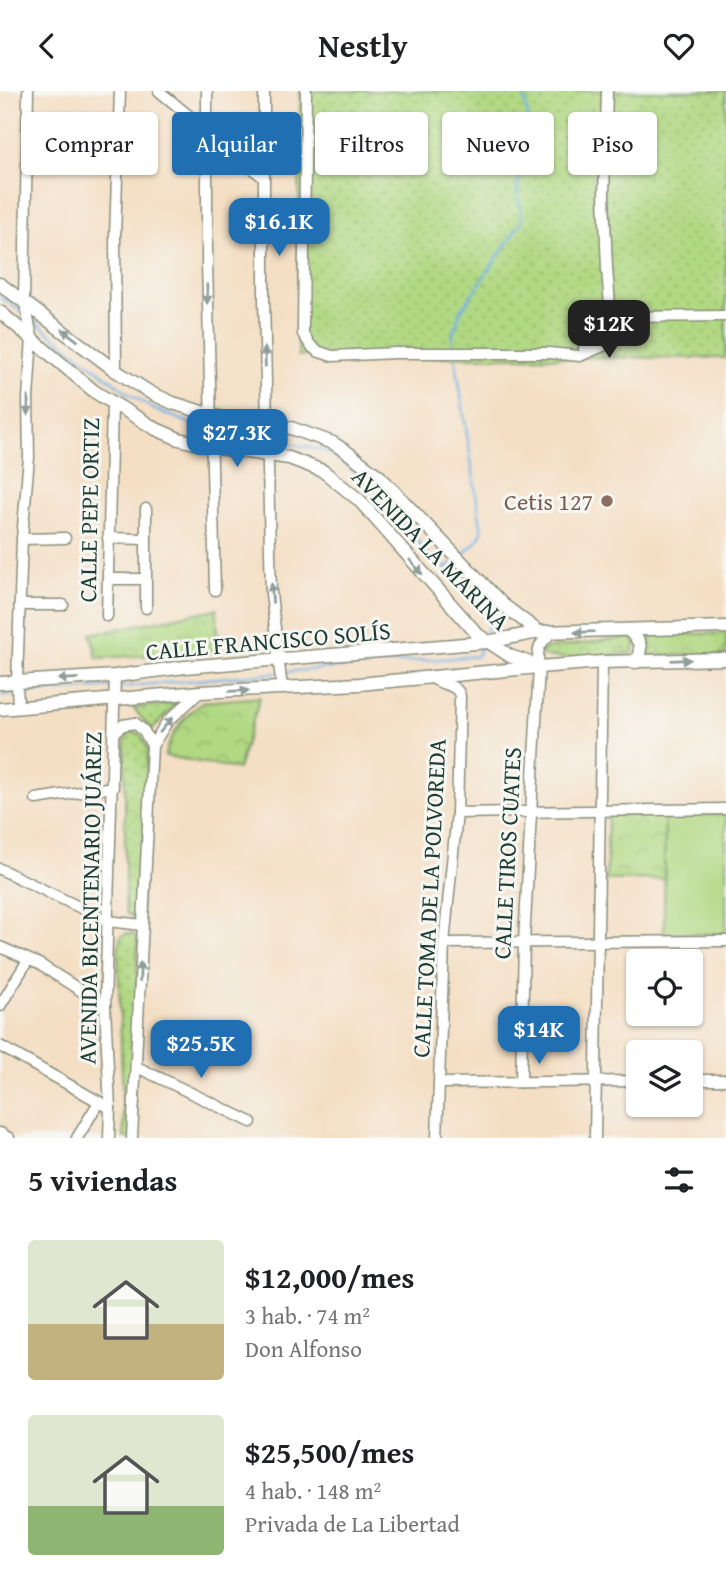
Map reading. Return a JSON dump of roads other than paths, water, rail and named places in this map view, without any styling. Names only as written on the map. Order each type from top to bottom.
[{"type":"main road","name":"AVENIDA LA MARINA","points":[[0,284],[24,299],[116,371],[151,393],[224,419],[307,433],[333,443],[365,464],[492,595],[539,632]]},
{"type":"main road","name":"AVENIDA LA MARINA","points":[[0,312],[112,404],[156,429],[211,447],[289,458],[305,463],[338,482],[359,500],[482,642],[539,667]]},
{"type":"main road","name":"CALLE FRANCISCO SOLÍS","points":[[0,683],[114,676],[185,667],[453,645],[539,632],[726,627]]},
{"type":"main road","points":[[628,630],[640,643],[641,649],[636,662]]},
{"type":"main road","name":"CALLE FRANCISCO SOLÍS","points":[[0,709],[200,692],[433,678],[602,662],[726,659]]},
{"type":"street","points":[[18,708],[22,539],[29,457],[28,399],[32,337],[24,299],[28,91]]},
{"type":"street","points":[[116,371],[115,236],[120,91]]},
{"type":"street","points":[[159,91],[185,112]]},
{"type":"street","points":[[206,112],[207,91]]},
{"type":"street","points":[[264,91],[263,177],[271,594],[282,689]]},
{"type":"street","points":[[306,91],[303,187],[304,318],[310,333],[320,345],[348,354],[569,354],[594,343],[625,318],[726,316]]},
{"type":"street","points":[[607,91],[604,195],[607,269],[610,305],[625,318]]},
{"type":"street","points":[[206,175],[215,590]]},
{"type":"street","name":"CALLE PEPE ORTIZ","points":[[107,616],[112,404]]},
{"type":"street","points":[[146,509],[146,608]]},
{"type":"street","points":[[22,539],[65,538]]},
{"type":"street","points":[[108,538],[145,538]]},
{"type":"street","points":[[108,579],[145,579]]},
{"type":"street","points":[[20,605],[63,605]]},
{"type":"street","name":"CALLE TIROS CUATES","points":[[521,1082],[524,942],[538,647],[553,632]]},
{"type":"street","points":[[595,1138],[602,662]]},
{"type":"street","name":"AVENIDA BICENTENARIO JUÁREZ","points":[[109,1138],[105,1006],[114,676]]},
{"type":"street","name":"CALLE TOMA DE LA POLVOREDA","points":[[433,678],[437,682],[454,687],[460,696],[457,813],[444,943],[437,1138]]},
{"type":"street","points":[[114,732],[123,725],[135,723],[144,731],[152,746],[167,722],[200,692]]},
{"type":"street","name":"AVENIDA BICENTENARIO JUÁREZ","points":[[132,1138],[152,746]]},
{"type":"street","points":[[36,799],[113,787]]},
{"type":"street","points":[[457,813],[726,810]]},
{"type":"street","points":[[0,869],[108,921],[142,925]]},
{"type":"street","points":[[444,943],[726,941]]},
{"type":"street","points":[[0,947],[29,960],[105,1006]]},
{"type":"street","points":[[0,1006],[29,960]]},
{"type":"street","points":[[0,1046],[110,1108]]},
{"type":"street","points":[[137,1067],[251,1122]]},
{"type":"street","points":[[703,1080],[726,1080]]},
{"type":"street","points":[[440,1083],[626,1081]]},
{"type":"street","points":[[77,1138],[99,1102]]},
{"type":"street","points":[[0,1133],[9,1138]]},
{"type":"waterway","points":[[454,349],[452,338],[460,312],[522,221],[517,191],[529,123],[523,91]]},
{"type":"waterway","points":[[0,297],[23,312]]},
{"type":"waterway","points":[[31,319],[153,409],[208,430]]},
{"type":"waterway","points":[[455,356],[482,532],[477,541],[461,556]]},
{"type":"waterway","points":[[214,431],[263,440]]},
{"type":"waterway","points":[[269,440],[323,450],[346,464],[382,495],[433,561],[447,569],[456,560]]},
{"type":"waterway","points":[[447,569],[490,621],[485,636]]},
{"type":"waterway","points":[[282,672],[477,656],[481,645]]},
{"type":"waterway","points":[[119,687],[276,673]]},
{"type":"waterway","points":[[21,693],[112,687]]},
{"type":"waterway","points":[[0,695],[14,694]]},
{"type":"place","name":"Cetis 127","points":[[607,501]]}]
